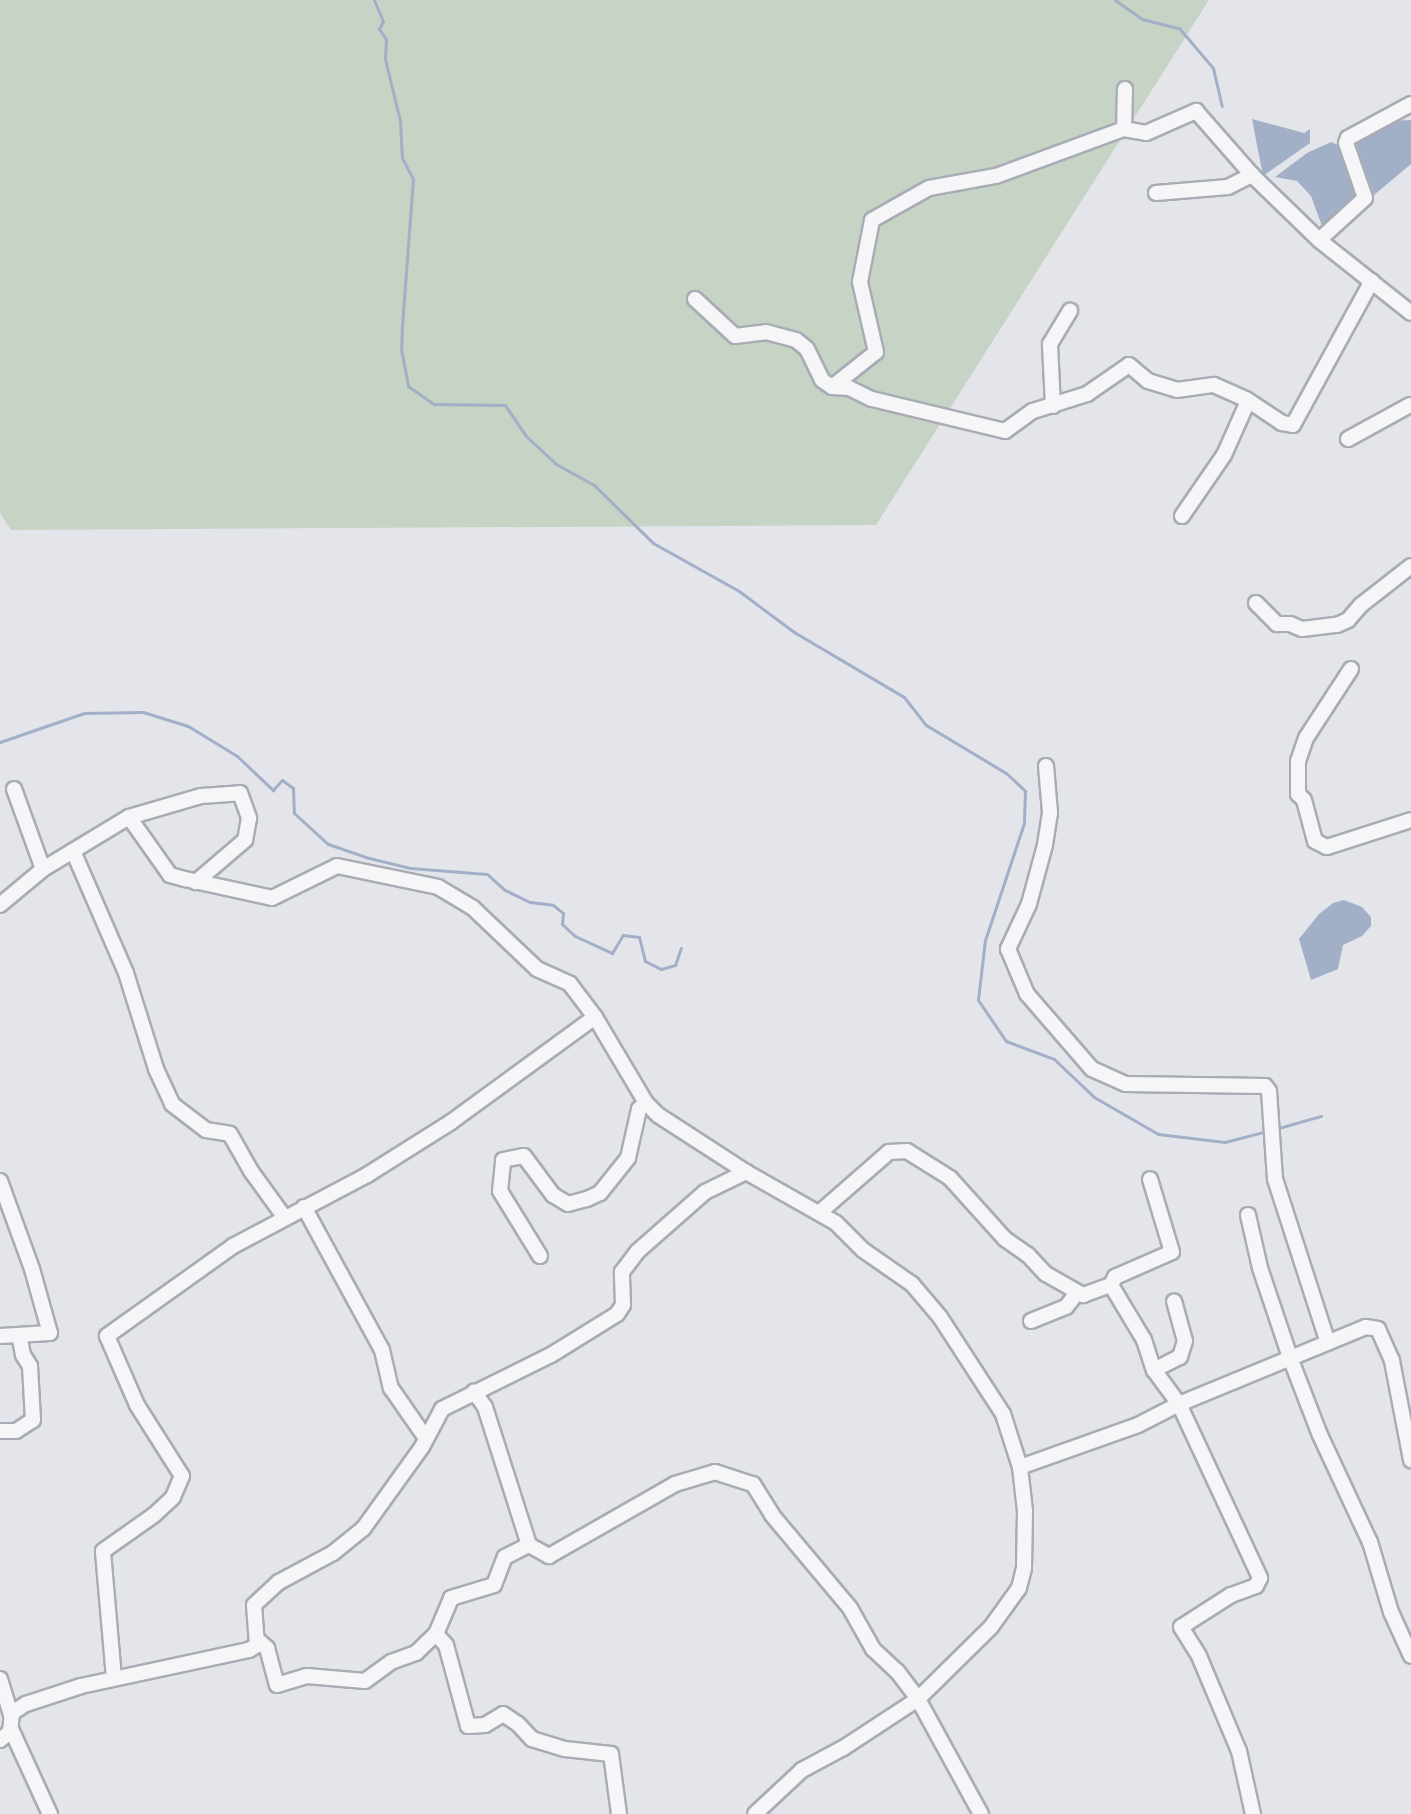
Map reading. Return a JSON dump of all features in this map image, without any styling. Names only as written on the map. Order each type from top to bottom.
[{"type":"street","points":[[1124,129],[1125,89]]},
{"type":"street","points":[[1319,240],[1365,198],[1346,143],[1348,138],[1411,104]]},
{"type":"street","points":[[832,387],[876,352],[860,282],[872,220],[929,188],[996,176],[1124,129],[1146,133],[1196,111],[1252,175],[1319,240],[1411,313]]},
{"type":"street","points":[[1156,193],[1228,187],[1252,175]]},
{"type":"street","points":[[695,299],[735,336],[766,332],[796,340],[807,349],[822,380],[832,387],[849,388],[872,399],[1005,431],[1033,411],[1087,394],[1129,365],[1148,381],[1177,390],[1214,385],[1248,401],[1282,423],[1293,425],[1372,281]]},
{"type":"street","points":[[1053,406],[1050,344],[1070,311]]},
{"type":"street","points":[[1182,516],[1224,455],[1248,401]]},
{"type":"street","points":[[1348,439],[1411,405]]},
{"type":"street","points":[[1256,603],[1277,624],[1290,624],[1302,629],[1337,625],[1348,620],[1361,605],[1411,566]]},
{"type":"street","points":[[1351,669],[1306,738],[1298,761],[1298,794],[1304,800],[1315,841],[1327,847],[1411,820]]},
{"type":"street","points":[[1046,766],[1050,813],[1045,845],[1029,904],[1008,949],[1027,994],[1092,1069],[1126,1084],[1265,1086],[1271,1100],[1275,1179],[1328,1343]]},
{"type":"street","points":[[14,789],[43,869]]},
{"type":"street","points":[[0,905],[43,869],[129,817],[201,796],[240,793],[249,818],[245,840],[196,882]]},
{"type":"street","points":[[129,817],[170,875],[196,882],[272,898],[337,866],[438,887],[473,908],[537,969],[570,984],[595,1017],[646,1103],[671,1126],[819,1213],[849,1233],[863,1250],[912,1284],[940,1317],[1003,1414],[1020,1467],[1025,1511],[1024,1568],[1019,1588],[991,1627],[918,1699],[843,1748],[802,1770],[755,1814]]},
{"type":"street","points":[[73,851],[126,973],[156,1069],[172,1104],[206,1130],[230,1134],[251,1171],[285,1218]]},
{"type":"street","points":[[114,1678],[103,1551],[154,1515],[173,1497],[182,1476],[137,1405],[107,1336],[233,1246],[367,1175],[451,1122],[595,1017]]},
{"type":"street","points":[[540,1256],[500,1191],[503,1160],[524,1156],[553,1195],[568,1204],[587,1199],[600,1193],[628,1158],[639,1109],[646,1103]]},
{"type":"street","points":[[819,1213],[889,1152],[907,1151],[950,1178],[1005,1239],[1076,1294],[1083,1295],[1111,1285],[1115,1277],[1172,1252],[1150,1179]]},
{"type":"street","points":[[529,1545],[505,1557],[494,1585],[451,1598],[436,1634],[416,1653],[391,1662],[365,1681],[307,1676],[277,1685],[267,1648],[259,1641],[254,1605],[279,1582],[333,1553],[363,1529],[442,1409],[551,1355],[617,1314],[623,1305],[620,1282],[629,1261],[705,1192],[746,1172]]},
{"type":"street","points":[[0,1181],[24,1244],[50,1333],[0,1336]]},
{"type":"street","points":[[304,1207],[382,1350],[391,1388],[425,1437]]},
{"type":"street","points":[[1248,1215],[1260,1268],[1291,1360],[1320,1435],[1370,1542],[1391,1612],[1411,1656]]},
{"type":"street","points":[[1111,1285],[1144,1340],[1154,1370],[1179,1404],[1260,1578],[1256,1586],[1231,1595],[1181,1627],[1199,1656],[1239,1751],[1253,1814]]},
{"type":"street","points":[[1031,1321],[1066,1307],[1076,1294]]},
{"type":"street","points":[[1154,1370],[1180,1357],[1185,1341],[1174,1301]]},
{"type":"street","points":[[1020,1467],[1138,1425],[1179,1404],[1366,1327],[1378,1329],[1392,1361],[1411,1460]]},
{"type":"street","points":[[0,1431],[16,1431],[33,1420],[30,1366],[23,1355],[19,1335]]},
{"type":"street","points":[[474,1392],[485,1407],[529,1545],[549,1556],[675,1484],[715,1472],[753,1484],[772,1515],[850,1608],[873,1649],[897,1671],[918,1699],[981,1814]]},
{"type":"street","points":[[436,1634],[446,1645],[468,1726],[485,1725],[503,1714],[541,1743],[611,1754],[619,1814]]},
{"type":"street","points":[[0,1740],[26,1704],[114,1678],[249,1650],[259,1641]]},
{"type":"street","points":[[0,1679],[11,1722],[50,1814]]},
{"type":"green space","points":[[0,0],[1209,0],[876,525],[11,530],[0,513]]},
{"type":"water","points":[[1252,119],[1304,133],[1310,129],[1310,143],[1263,176]]},
{"type":"water","points":[[1411,120],[1411,164],[1374,195],[1355,141],[1391,121]]},
{"type":"water","points":[[1331,142],[1341,146],[1361,194],[1322,226],[1311,196],[1297,181],[1275,177],[1307,153]]},
{"type":"water","points":[[1344,900],[1362,907],[1371,917],[1371,926],[1362,936],[1343,945],[1338,969],[1311,980],[1299,939],[1319,914],[1333,903]]},
{"type":"waterway","points":[[374,0],[383,21],[379,29],[386,39],[385,59],[400,121],[402,158],[413,179],[401,349],[408,386],[434,404],[505,405],[526,436],[556,464],[594,485],[653,543],[739,591],[794,632],[904,697],[926,725],[1006,773],[1025,791],[1024,823],[985,940],[978,1000],[1006,1041],[1054,1059],[1094,1097],[1158,1134],[1225,1142],[1267,1131]]},
{"type":"waterway","points":[[1115,0],[1142,19],[1179,28],[1213,68],[1222,106]]},
{"type":"waterway","points":[[0,742],[84,713],[143,712],[188,726],[237,756],[273,790],[282,780],[293,788],[294,813],[328,844],[410,868],[487,874],[505,890],[530,902],[553,905],[563,913],[562,924],[575,936],[612,953],[623,935],[639,937],[645,961],[661,969],[675,965],[681,948]]},
{"type":"waterway","points":[[1275,1129],[1321,1116]]}]
